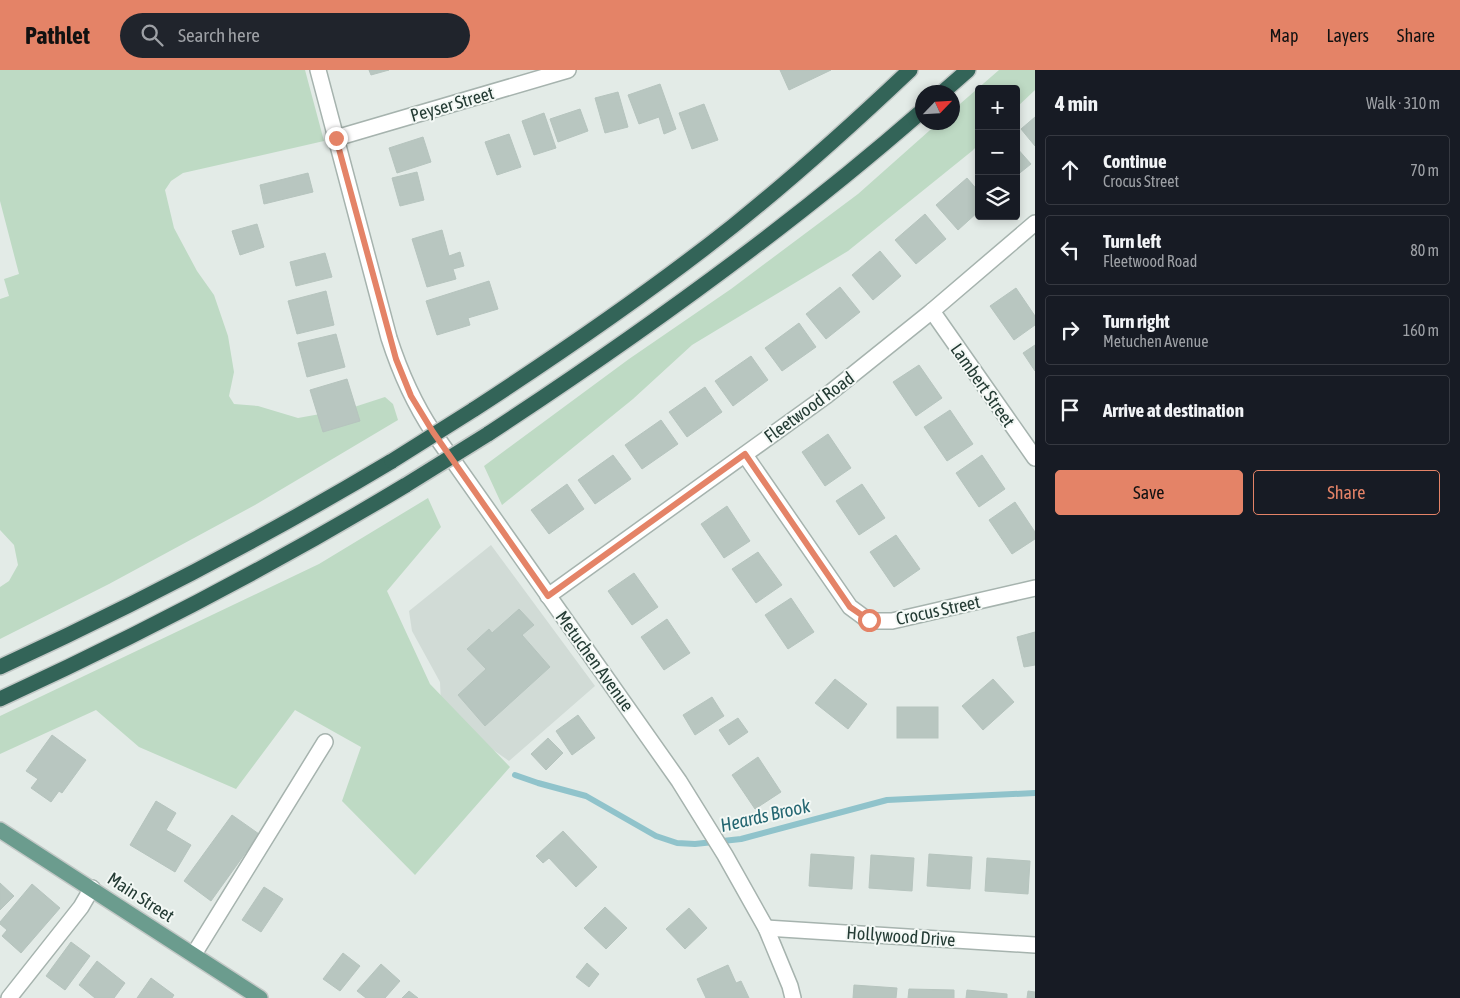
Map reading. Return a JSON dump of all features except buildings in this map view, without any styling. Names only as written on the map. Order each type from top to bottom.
[{"type":"highway","points":[[0,667],[116,613],[191,575],[315,507],[473,410],[611,317],[732,226],[849,127],[910,70]]},
{"type":"highway","points":[[951,85],[968,70]]},
{"type":"highway","points":[[0,699],[68,668],[207,598],[341,524],[488,434],[627,340],[752,250],[848,174],[915,117]]},
{"type":"main road","name":"Main Street","points":[[0,830],[260,998]]},
{"type":"street","name":"Metuchen Avenue","points":[[318,70],[389,338],[405,384],[420,413],[648,735],[708,828],[766,928],[790,986],[793,998]]},
{"type":"street","name":"Peyser Street","points":[[336,138],[568,70]]},
{"type":"street","name":"Fleetwood Road","points":[[548,596],[833,390],[932,311],[1035,222]]},
{"type":"street","name":"Lambert Street","points":[[932,311],[1035,458]]},
{"type":"street","name":"Crocus Street","points":[[745,454],[850,607],[869,620],[892,621],[1035,588]]},
{"type":"street","points":[[194,954],[325,742]]},
{"type":"street","points":[[9,998],[81,907],[92,888]]},
{"type":"street","name":"Hollywood Drive","points":[[766,928],[1035,945]]},
{"type":"shaded area","points":[[491,545],[595,686],[509,761],[458,725],[441,704],[440,682],[412,631],[409,611]]},
{"type":"green space","points":[[0,70],[305,70],[324,141],[183,173],[171,181],[165,190],[174,228],[197,271],[214,295],[228,336],[234,372],[229,396],[234,404],[258,406],[298,418],[348,409],[385,397],[393,404],[398,420],[255,505],[109,584],[0,639],[0,587],[9,581],[18,565],[14,545],[0,530],[0,299],[9,296],[4,279],[19,274],[0,201]]},
{"type":"green space","points":[[999,70],[1035,70],[1035,90],[1020,104],[1020,85],[982,85]]},
{"type":"green space","points":[[975,91],[975,148],[972,151],[848,251],[692,345],[633,399],[502,505],[484,466],[629,359],[731,289],[858,194],[930,130],[960,130],[960,104]]},
{"type":"green space","points":[[428,498],[441,527],[387,591],[430,684],[510,767],[415,875],[342,801],[361,747],[295,710],[236,789],[139,747],[96,710],[0,754],[0,716],[319,564]]},
{"type":"waterway","name":"Heards Brook","points":[[515,775],[586,796],[656,836],[677,843],[695,844],[741,839],[887,800],[1035,793]]},
{"type":"route","points":[[336,138],[389,338],[402,378],[420,413],[548,596],[745,454],[850,607],[869,620]]}]
